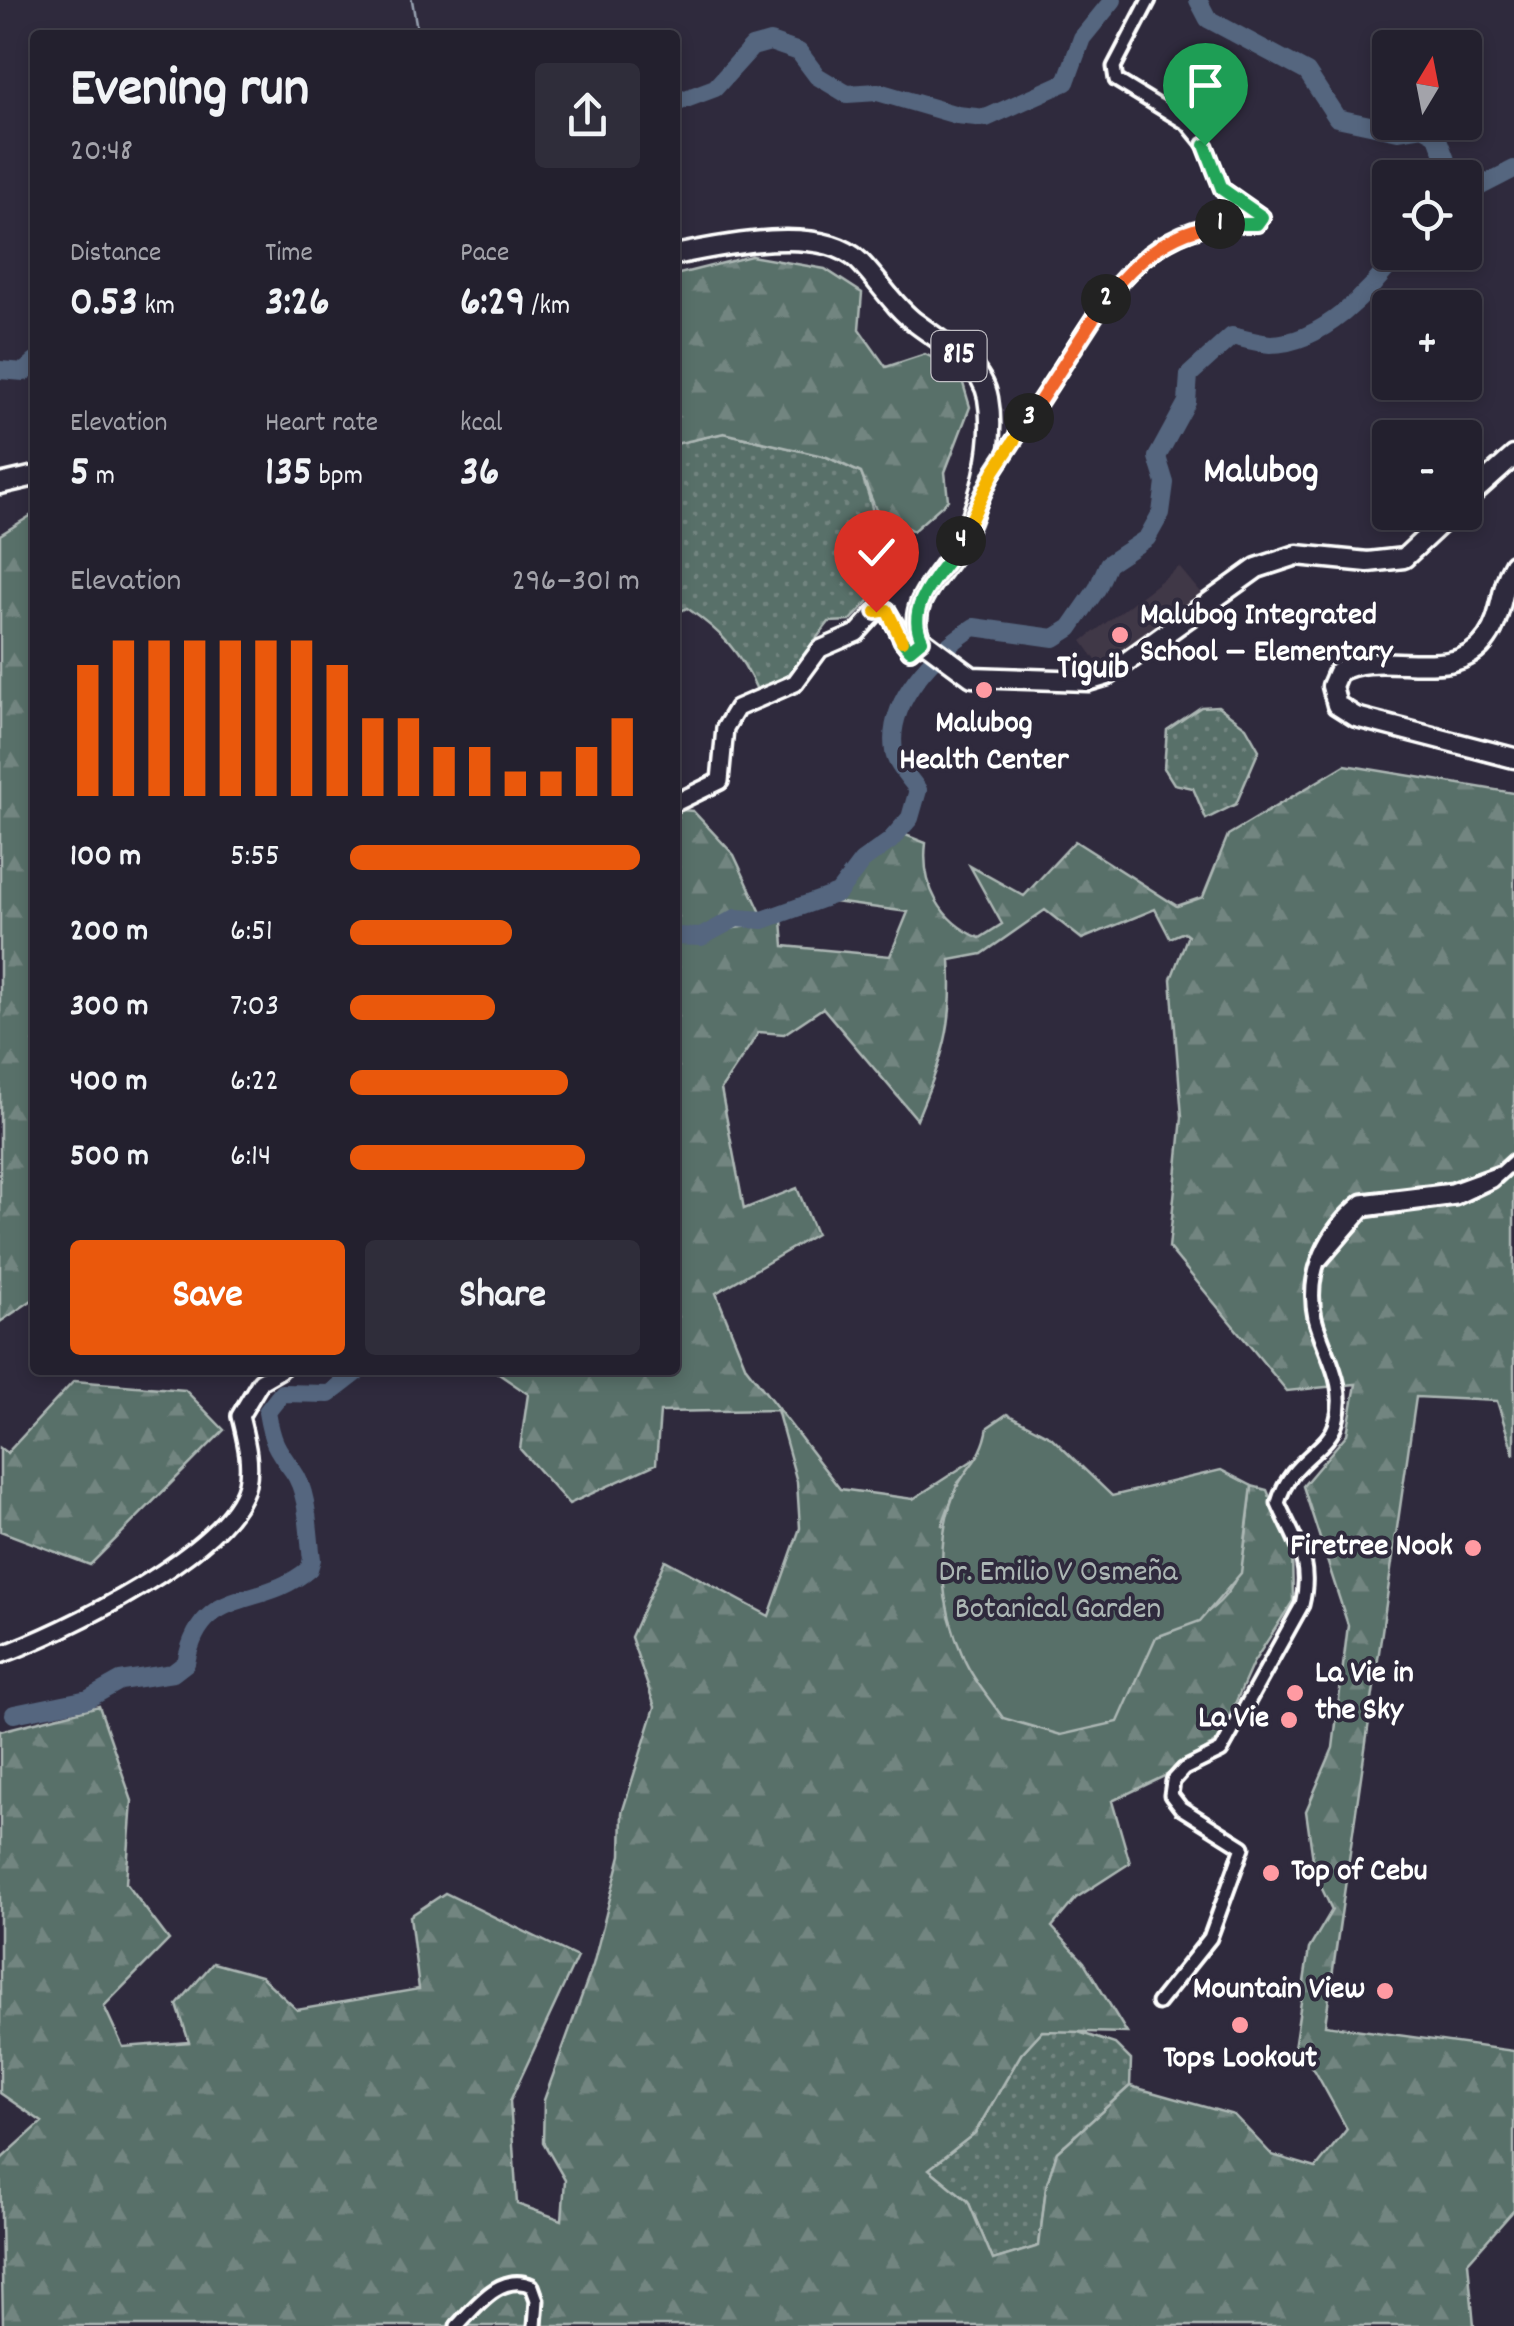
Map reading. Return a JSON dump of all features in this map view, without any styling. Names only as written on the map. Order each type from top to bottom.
[{"type":"main road","name":"815","points":[[680,255],[734,242],[826,243],[856,258],[908,318],[972,366],[988,395],[990,437],[959,545],[916,616],[928,644]]},
{"type":"main road","points":[[1482,485],[1514,456]]},
{"type":"main road","points":[[0,484],[30,477]]},
{"type":"main road","points":[[928,644],[972,677],[999,681],[1088,681],[1108,674],[1256,568],[1298,555],[1368,562],[1404,558],[1434,530]]},
{"type":"main road","points":[[1514,564],[1494,627],[1470,654],[1430,664],[1357,664],[1338,672],[1332,686],[1337,705],[1356,717],[1514,758]]},
{"type":"street","points":[[971,513],[1000,460],[1126,272],[1166,242],[1214,224],[1257,224],[1262,217],[1222,189],[1205,145],[1188,124],[1116,80],[1114,66],[1148,0]]},
{"type":"street","points":[[680,801],[720,781],[725,728],[736,708],[795,683],[820,649],[851,638],[876,612],[887,610],[898,636],[910,650],[928,644]]},
{"type":"street","points":[[1158,2004],[1210,1938],[1243,1847],[1181,1808],[1171,1795],[1173,1781],[1184,1769],[1220,1751],[1302,1604],[1307,1584],[1308,1566],[1278,1503],[1284,1482],[1294,1467],[1335,1428],[1340,1405],[1339,1382],[1315,1316],[1318,1263],[1324,1243],[1362,1201],[1452,1190],[1499,1174],[1514,1161]]},
{"type":"street","points":[[0,1655],[54,1634],[117,1600],[205,1539],[229,1517],[246,1486],[248,1462],[240,1416],[260,1380],[270,1375]]},
{"type":"street","points":[[457,2326],[494,2290],[511,2281],[532,2286],[537,2300],[536,2326]]},
{"type":"shaded area","points":[[1179,567],[1204,597],[1103,670],[1082,641]]},
{"type":"green space","points":[[751,256],[825,269],[862,293],[859,329],[886,367],[925,354],[959,370],[970,407],[945,472],[948,500],[913,531],[876,510],[861,473],[827,457],[724,433],[680,443],[680,274]]},
{"type":"green space","points":[[724,433],[827,457],[861,473],[870,501],[882,587],[850,621],[829,622],[785,679],[758,692],[745,666],[720,635],[687,608],[680,612],[680,443]]},
{"type":"green space","points":[[30,516],[30,1301],[0,1322],[0,535]]},
{"type":"green space","points":[[1218,706],[1246,727],[1259,750],[1236,804],[1206,819],[1193,788],[1174,784],[1164,768],[1167,730],[1201,707]]},
{"type":"green space","points":[[1345,765],[1514,793],[1514,1455],[1497,1401],[1416,1397],[1325,2025],[1514,2051],[1514,2210],[1468,2262],[1474,2326],[3,2326],[0,2160],[42,2122],[0,2093],[0,1731],[99,1706],[132,1801],[126,1883],[169,1940],[104,2006],[123,2047],[189,2042],[177,2005],[213,1963],[261,1976],[297,2010],[419,1989],[410,1916],[445,1893],[577,1957],[510,2101],[517,2204],[562,2220],[565,2180],[543,2142],[544,2100],[593,1965],[621,1855],[622,1813],[655,1707],[631,1637],[665,1560],[769,1616],[800,1528],[797,1482],[777,1410],[660,1412],[656,1464],[569,1504],[520,1449],[528,1394],[500,1375],[680,1375],[680,942],[703,943],[722,931],[782,920],[784,946],[890,956],[908,912],[834,902],[864,865],[891,849],[903,834],[926,843],[930,887],[944,912],[980,938],[1002,924],[970,866],[1024,896],[1075,841],[1177,906],[1203,897],[1228,835]],"holes":[[[1155,909],[1170,938],[1184,932],[1188,935],[1171,979],[1182,1117],[1169,1248],[1287,1391],[1356,1384],[1347,1434],[1303,1486],[1348,1625],[1333,1748],[1306,1811],[1315,1874],[1332,1910],[1309,1949],[1294,2048],[1315,2071],[1347,2129],[1316,2168],[1272,2155],[1234,2115],[1130,2086],[1057,2152],[1046,2187],[1039,2246],[993,2260],[968,2201],[929,2169],[975,2133],[1021,2054],[1042,2031],[1127,2033],[1084,1962],[1052,1927],[1076,1898],[1130,1863],[1112,1801],[1171,1773],[1219,1740],[1253,1663],[1293,1601],[1292,1550],[1267,1490],[1252,1486],[1241,1563],[1224,1597],[1186,1624],[1156,1637],[942,1525],[958,1483],[984,1453],[913,1499],[840,1489],[746,1367],[716,1293],[816,1234],[797,1188],[744,1209],[721,1089],[759,1032],[784,1034],[823,1008],[917,1119],[945,1042],[950,960],[982,954],[1045,910],[1082,939]]]},
{"type":"green space","points":[[680,811],[693,811],[734,855],[763,917],[728,917],[699,934],[680,932]]},
{"type":"green space","points":[[74,1381],[185,1390],[224,1430],[90,1565],[0,1531],[0,1448],[7,1453]]},
{"type":"green space","name":"Dr. Emilio V Osmeña Botanical Garden","points":[[1007,1414],[1051,1437],[1112,1496],[1221,1470],[1252,1486],[1241,1573],[1200,1621],[1156,1637],[1118,1722],[1061,1735],[1003,1718],[972,1674],[956,1639],[943,1577],[948,1514],[958,1484],[982,1449],[988,1427]]},
{"type":"green space","points":[[1069,2029],[1115,2044],[1131,2060],[1130,2086],[1057,2152],[1046,2187],[1039,2246],[993,2260],[968,2201],[929,2169],[975,2133],[1021,2054],[1042,2031]]},
{"type":"waterway","points":[[412,0],[417,30]]},
{"type":"waterway","points":[[680,101],[715,88],[752,47],[770,42],[799,52],[817,76],[847,94],[878,92],[957,115],[986,118],[1066,82],[1082,38],[1113,0]]},
{"type":"waterway","points":[[1198,0],[1208,19],[1307,72],[1337,118],[1398,131],[1423,127],[1436,134],[1446,160]]},
{"type":"waterway","points":[[1482,185],[1514,169]]},
{"type":"waterway","points":[[680,936],[701,937],[736,918],[763,920],[838,893],[862,861],[890,841],[910,818],[918,790],[895,756],[894,732],[906,696],[929,664],[974,627],[1054,638],[1070,628],[1097,589],[1108,564],[1147,538],[1161,513],[1165,483],[1157,457],[1187,402],[1189,375],[1232,336],[1270,344],[1308,335],[1344,313],[1385,270]]},
{"type":"waterway","points":[[0,370],[24,372],[30,367]]},
{"type":"waterway","points":[[14,1714],[88,1699],[120,1681],[173,1673],[186,1663],[205,1620],[219,1609],[290,1582],[309,1569],[312,1559],[302,1490],[276,1444],[267,1412],[282,1393],[329,1394],[354,1375]]},
{"type":"place","name":"Malubog Integrated School — Elementary","points":[[1120,635]]},
{"type":"place","name":"Malubog Health Center","points":[[984,690]]},
{"type":"place","name":"Firetree Nook","points":[[1473,1548]]},
{"type":"place","name":"La Vie in the Sky","points":[[1295,1693]]},
{"type":"place","name":"La Vie","points":[[1289,1720]]},
{"type":"place","name":"Top of Cebu","points":[[1271,1873]]},
{"type":"place","name":"Mountain View","points":[[1385,1991]]},
{"type":"place","name":"Tops Lookout","points":[[1240,2025]]},
{"type":"district","name":"Malubog","points":[[1261,473]]},
{"type":"district","name":"Tiguib","points":[[1093,670]]},
{"type":"route","points":[[876,612],[887,610],[898,636],[910,650],[922,640],[916,616],[926,591],[959,545],[971,513],[1000,460],[1126,272],[1166,242],[1214,224],[1257,224],[1262,217],[1222,189],[1205,145]]}]
